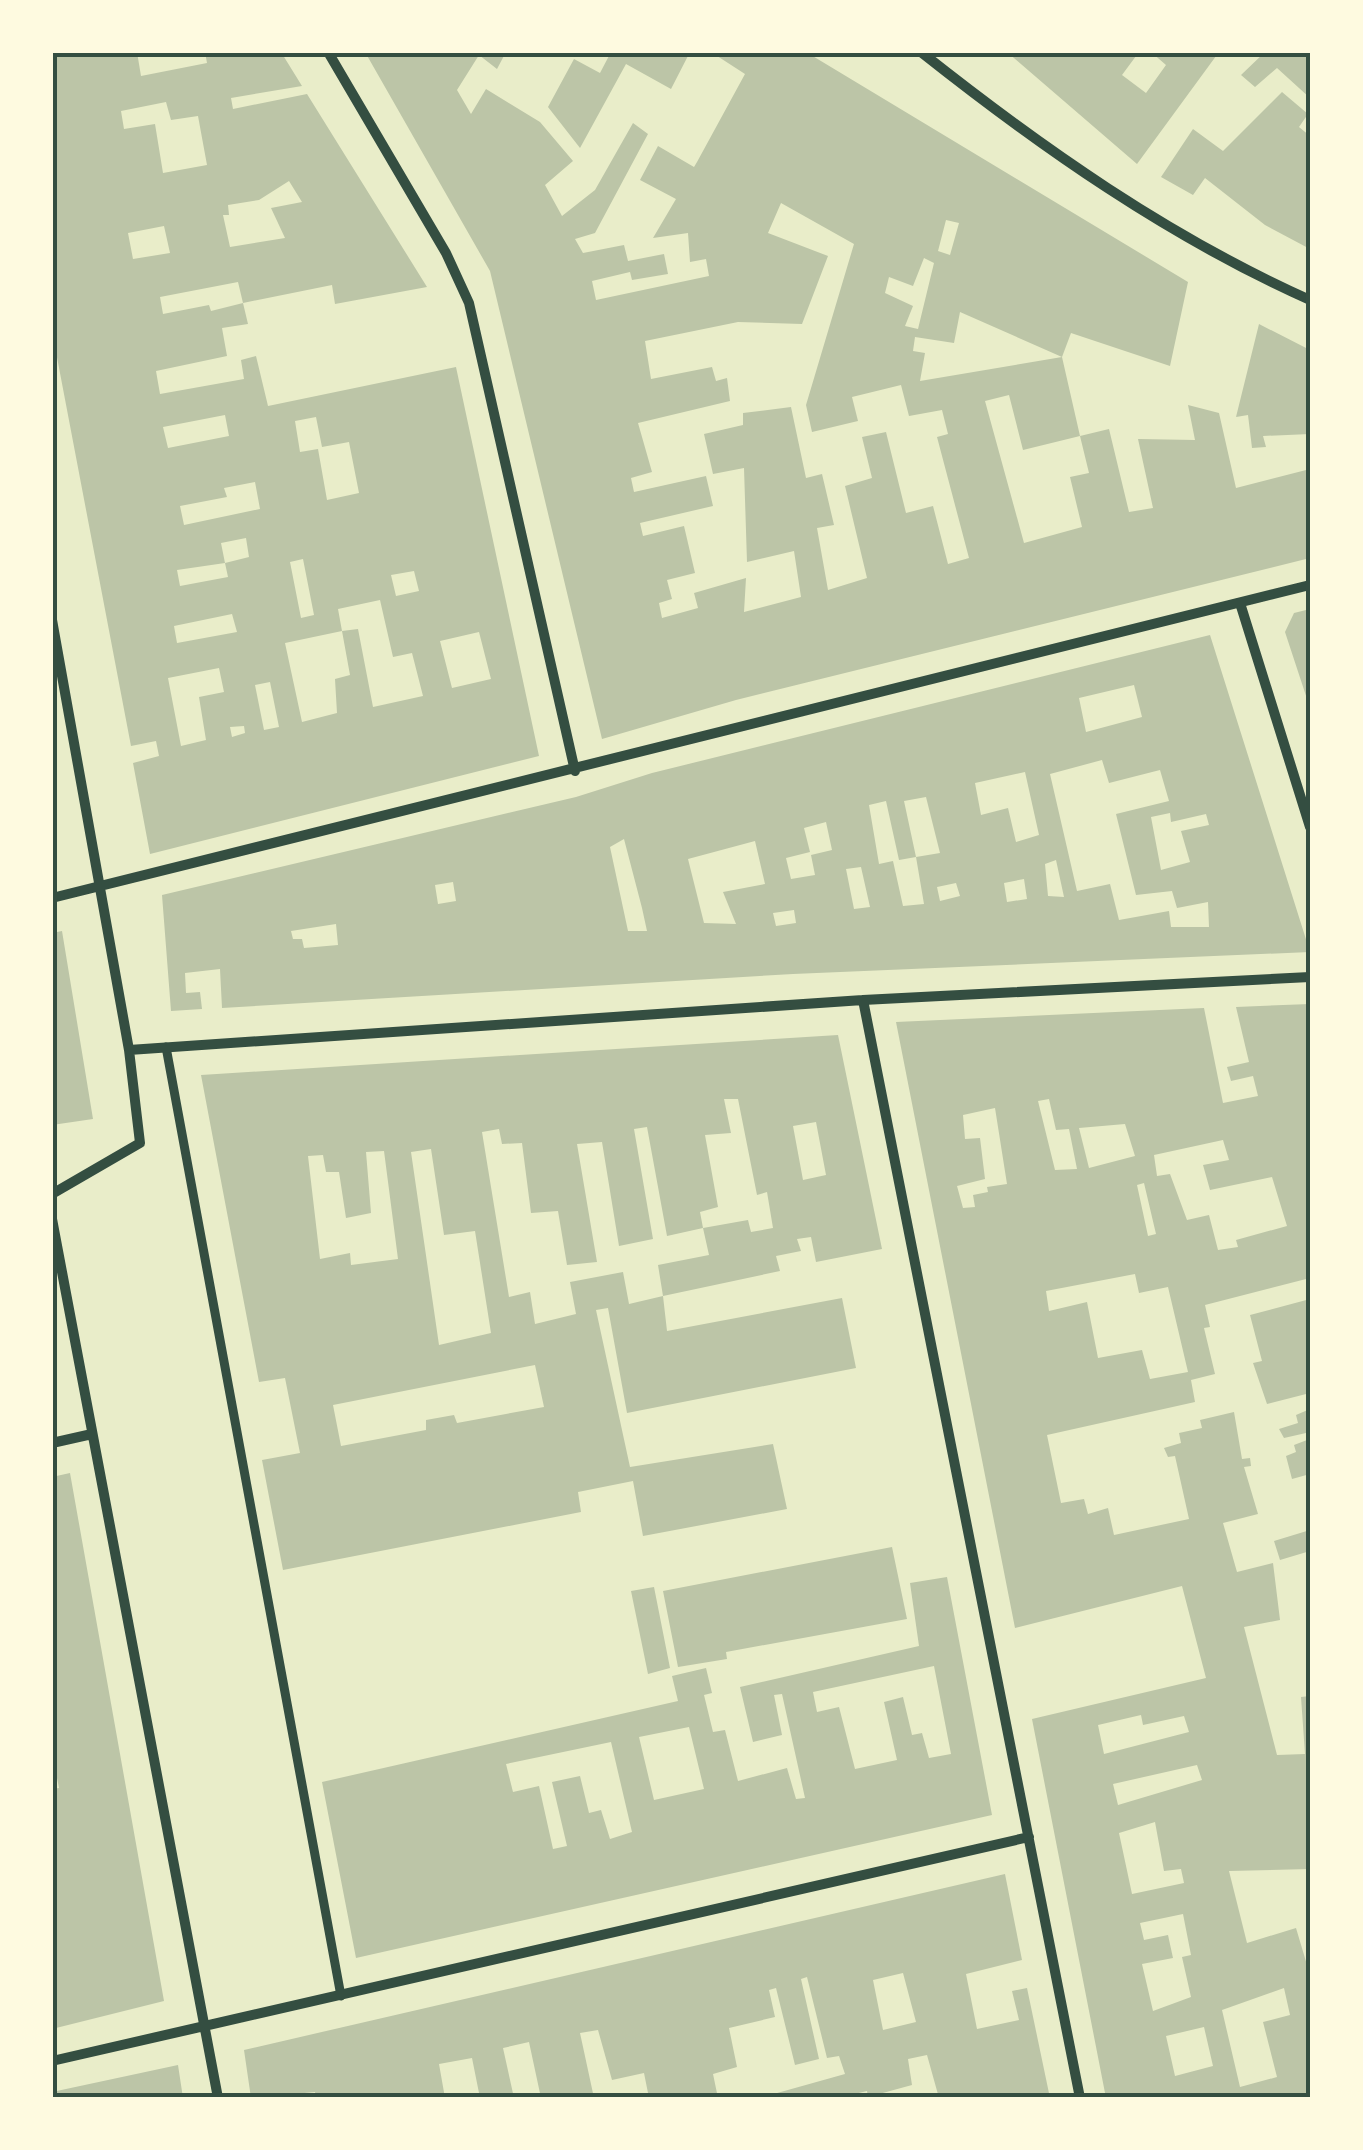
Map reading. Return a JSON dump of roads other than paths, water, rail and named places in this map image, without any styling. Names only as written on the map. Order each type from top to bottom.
[{"type":"street","points":[[328,52],[446,253],[468,303],[575,770]]},
{"type":"street","points":[[921,52],[1050,151],[1118,196],[1200,244],[1310,300]]},
{"type":"street","points":[[52,898],[101,889],[1310,585]]},
{"type":"street","points":[[1240,604],[1310,827]]},
{"type":"street","points":[[52,620],[129,1050],[140,1143],[52,1194]]},
{"type":"street","points":[[129,1050],[863,1000],[1310,977]]},
{"type":"street","points":[[863,1000],[1080,2098]]},
{"type":"street","points":[[166,1046],[340,1996]]},
{"type":"street","points":[[52,1219],[218,2098]]},
{"type":"street","points":[[52,1443],[92,1434]]},
{"type":"street","points":[[52,2060],[1029,1837]]}]
